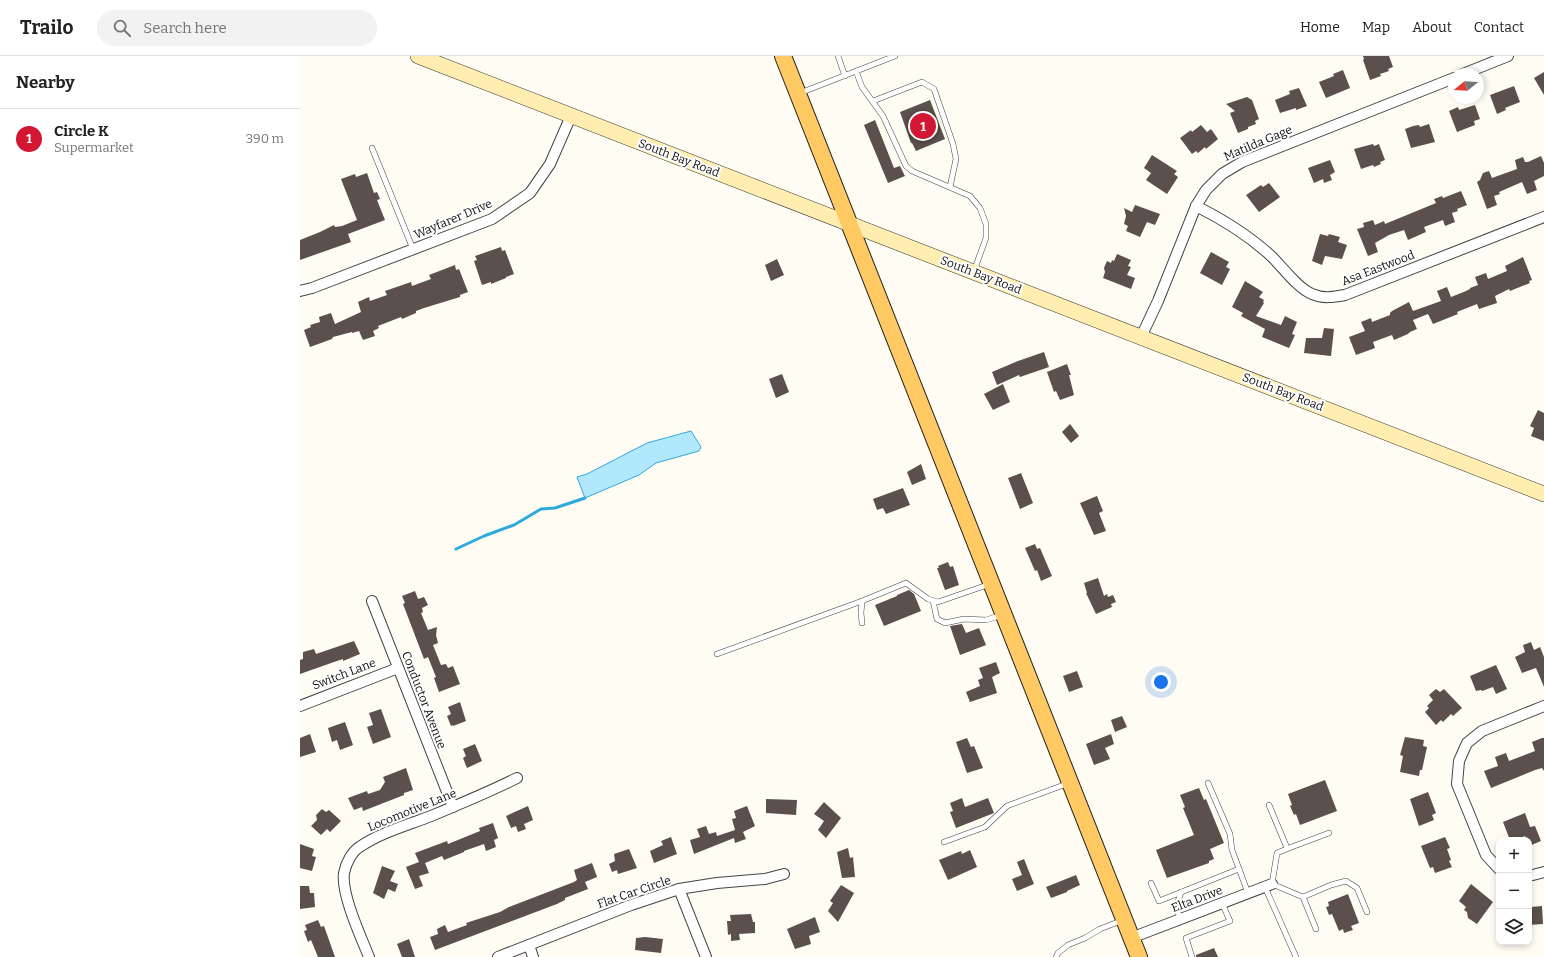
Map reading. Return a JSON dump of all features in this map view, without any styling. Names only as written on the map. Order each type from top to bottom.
[{"type":"main road","points":[[783,56],[1139,957]]},
{"type":"street","name":"South Bay Road","points":[[418,56],[1544,494]]},
{"type":"street","points":[[1478,68],[1508,56]]},
{"type":"street","name":"Matilda Gage","points":[[1141,337],[1158,301],[1196,206],[1206,190],[1222,174],[1242,162],[1448,80]]},
{"type":"street","name":"Wayfarer Drive","points":[[300,291],[312,288],[492,219],[530,193],[550,164],[571,116]]},
{"type":"street","name":"Asa Eastwood","points":[[1196,206],[1237,229],[1269,254],[1310,294],[1331,298],[1345,295],[1544,217]]},
{"type":"street","name":"Conductor Avenue","points":[[372,601],[453,807]]},
{"type":"street","name":"Switch Lane","points":[[300,706],[398,668]]},
{"type":"street","points":[[1496,866],[1486,855],[1457,784],[1459,761],[1467,743],[1482,731],[1544,706]]},
{"type":"street","name":"Locomotive Lane","points":[[369,957],[344,888],[344,874],[346,865],[352,855],[360,846],[384,834],[482,795],[517,778]]},
{"type":"street","points":[[1532,875],[1544,872]]},
{"type":"street","name":"Flat Car Circle","points":[[498,957],[631,905],[679,889],[717,883],[765,879],[784,874]]},
{"type":"street","name":"Elta Drive","points":[[1131,938],[1268,885]]},
{"type":"street","points":[[679,889],[706,957]]},
{"type":"street","points":[[529,945],[533,957]]},
{"type":"lane","points":[[838,56],[845,76]]},
{"type":"lane","points":[[798,94],[895,56]]},
{"type":"lane","points":[[856,71],[862,87],[883,116],[906,166],[912,171],[970,196],[980,208],[986,224],[986,238],[973,272]]},
{"type":"lane","points":[[873,101],[922,82],[934,90],[953,144],[956,159],[950,187]]},
{"type":"lane","points":[[372,148],[413,250]]},
{"type":"lane","points":[[717,654],[862,601],[906,583],[928,599],[938,602],[991,584]]},
{"type":"lane","points":[[862,601],[862,623]]},
{"type":"lane","points":[[933,601],[937,620],[945,623],[964,619],[986,620],[1003,615]]},
{"type":"lane","points":[[944,842],[985,827],[1007,806],[1070,782]]},
{"type":"lane","points":[[1208,783],[1230,834],[1232,850],[1248,893]]},
{"type":"lane","points":[[1268,805],[1287,848]]},
{"type":"lane","points":[[1296,957],[1268,885],[1277,853],[1329,833]]},
{"type":"lane","points":[[1151,883],[1159,901],[1239,870]]},
{"type":"lane","points":[[1268,885],[1303,897],[1331,885],[1346,881],[1357,888],[1367,912]]},
{"type":"lane","points":[[1181,892],[1176,908],[1181,919]]},
{"type":"lane","points":[[1303,897],[1316,929]]},
{"type":"lane","points":[[1192,957],[1186,938],[1230,921],[1222,903]]},
{"type":"lane","points":[[1056,957],[1058,953],[1068,945],[1085,938],[1100,929],[1124,920]]},
{"type":"water","points":[[691,431],[701,447],[699,451],[656,463],[639,475],[585,498],[577,477],[587,474],[647,443]]},
{"type":"building","points":[[1363,56],[1389,56],[1393,67],[1388,69],[1389,71],[1380,74],[1381,76],[1370,80]]},
{"type":"building","points":[[1343,70],[1350,88],[1326,98],[1319,82],[1334,76],[1333,74]]},
{"type":"building","points":[[1544,72],[1544,95],[1534,78]]},
{"type":"building","points":[[1514,86],[1520,102],[1505,108],[1506,110],[1497,114],[1490,95]]},
{"type":"building","points":[[1299,88],[1307,106],[1280,113],[1275,100],[1290,94],[1289,91]]},
{"type":"building","points":[[1247,97],[1252,100],[1259,119],[1255,121],[1256,124],[1238,133],[1230,113],[1235,111],[1226,104]]},
{"type":"building","points":[[930,100],[945,139],[916,151],[911,143],[900,112]]},
{"type":"building","points":[[1475,105],[1480,119],[1474,121],[1475,125],[1457,132],[1449,111],[1458,107],[1459,110]]},
{"type":"building","points":[[875,120],[894,168],[900,166],[905,176],[888,183],[864,125]]},
{"type":"building","points":[[1429,124],[1435,142],[1411,148],[1405,129],[1413,126],[1419,125],[1420,127]]},
{"type":"building","points":[[1201,125],[1207,132],[1211,129],[1218,139],[1206,149],[1205,147],[1198,153],[1196,151],[1192,154],[1180,138],[1191,130],[1192,132]]},
{"type":"building","points":[[1373,144],[1374,146],[1379,144],[1385,160],[1380,162],[1381,164],[1374,167],[1373,165],[1361,169],[1354,149]]},
{"type":"building","points":[[1152,155],[1177,171],[1174,174],[1178,177],[1167,194],[1146,180],[1151,173],[1144,168]]},
{"type":"building","points":[[1541,156],[1544,163],[1544,176],[1534,181],[1537,190],[1527,194],[1522,182],[1499,192],[1500,194],[1494,196],[1497,205],[1487,209],[1477,182],[1480,180],[1483,173],[1489,171],[1492,178],[1517,169],[1515,160],[1523,157],[1525,162],[1528,162]]},
{"type":"building","points":[[1330,160],[1335,172],[1330,175],[1332,180],[1324,183],[1323,179],[1314,183],[1308,168]]},
{"type":"building","points":[[367,173],[374,193],[377,192],[380,199],[377,200],[385,220],[348,234],[351,242],[300,260],[300,240],[334,225],[335,227],[342,226],[357,220],[341,179],[355,174],[356,177]]},
{"type":"building","points":[[1269,183],[1280,197],[1259,212],[1246,195],[1261,185],[1263,187]]},
{"type":"building","points":[[1461,191],[1467,205],[1452,213],[1455,222],[1445,226],[1443,220],[1424,227],[1426,232],[1408,240],[1404,230],[1389,235],[1375,243],[1378,252],[1368,256],[1357,229],[1364,227],[1363,223],[1373,220],[1375,225],[1384,221],[1385,224],[1436,203],[1434,199],[1442,196],[1443,198]]},
{"type":"building","points":[[1135,205],[1160,214],[1155,225],[1147,222],[1140,237],[1126,231],[1128,226],[1124,224],[1126,216],[1124,208],[1132,212]]},
{"type":"building","points":[[1320,234],[1328,236],[1329,234],[1340,237],[1338,242],[1347,245],[1342,259],[1325,256],[1322,265],[1312,261]]},
{"type":"building","points":[[501,247],[502,251],[505,250],[514,274],[491,284],[491,282],[482,285],[474,261],[477,260],[475,256]]},
{"type":"building","points":[[1211,252],[1229,262],[1226,267],[1230,269],[1222,285],[1200,273]]},
{"type":"building","points":[[1117,254],[1131,260],[1128,266],[1131,267],[1127,275],[1135,278],[1131,289],[1103,278],[1105,272],[1104,268],[1107,261],[1111,263],[1112,260],[1114,261]]},
{"type":"building","points":[[1523,257],[1532,280],[1529,281],[1530,283],[1510,291],[1509,289],[1495,296],[1497,303],[1479,309],[1477,304],[1457,312],[1458,314],[1433,324],[1428,314],[1413,320],[1417,329],[1394,340],[1392,335],[1373,342],[1375,348],[1356,355],[1349,337],[1365,331],[1361,322],[1371,318],[1372,322],[1390,315],[1392,311],[1409,302],[1413,311],[1441,301],[1437,291],[1447,287],[1451,297],[1466,291],[1478,285],[1475,277],[1486,273],[1488,279],[1507,271],[1505,266]]},
{"type":"building","points":[[777,259],[784,275],[771,281],[765,265]]},
{"type":"building","points":[[455,265],[456,270],[459,269],[468,292],[460,295],[460,297],[424,308],[402,319],[401,317],[378,326],[379,328],[373,331],[375,336],[363,340],[359,331],[333,337],[332,339],[310,347],[304,330],[311,327],[310,325],[320,322],[319,317],[331,313],[335,324],[361,312],[358,302],[369,297],[370,301],[387,295],[385,291],[411,282],[412,286],[431,279],[429,275]]},
{"type":"building","points":[[1245,281],[1263,292],[1259,297],[1264,300],[1264,303],[1256,316],[1281,325],[1285,316],[1297,322],[1292,334],[1295,335],[1289,348],[1262,337],[1265,329],[1241,316],[1243,313],[1232,307]]},
{"type":"building","points":[[1324,328],[1334,329],[1331,356],[1304,353],[1306,338],[1322,338]]},
{"type":"building","points":[[1044,352],[1049,367],[1020,377],[1019,375],[997,385],[992,372]]},
{"type":"building","points":[[1067,364],[1071,375],[1069,375],[1074,395],[1060,400],[1056,391],[1054,392],[1047,372]]},
{"type":"building","points":[[782,374],[789,392],[776,398],[769,379]]},
{"type":"building","points":[[1003,384],[1010,402],[993,410],[984,394]]},
{"type":"building","points":[[1538,410],[1544,413],[1544,441],[1531,436],[1534,428],[1530,426]]},
{"type":"building","points":[[1070,424],[1079,436],[1071,443],[1062,432]]},
{"type":"building","points":[[921,464],[926,479],[912,485],[907,472]]},
{"type":"building","points":[[1021,473],[1033,503],[1020,509],[1008,478]]},
{"type":"building","points":[[903,488],[910,505],[886,514],[883,508],[877,510],[873,499]]},
{"type":"building","points":[[1097,496],[1103,511],[1099,513],[1106,531],[1094,535],[1080,503]]},
{"type":"building","points":[[1035,544],[1037,549],[1040,548],[1052,576],[1041,581],[1025,548]]},
{"type":"building","points":[[948,562],[950,567],[953,566],[959,585],[945,590],[937,568],[939,568],[938,566]]},
{"type":"building","points":[[1098,578],[1104,596],[1107,594],[1108,597],[1113,595],[1116,602],[1111,604],[1112,607],[1096,614],[1086,593],[1084,583]]},
{"type":"building","points":[[909,590],[914,594],[921,611],[884,626],[875,605]]},
{"type":"building","points":[[415,591],[418,599],[424,597],[428,605],[422,608],[423,612],[421,613],[428,630],[437,627],[436,635],[438,643],[433,645],[441,665],[446,664],[448,668],[453,666],[460,684],[439,692],[434,678],[436,677],[428,657],[424,659],[403,604],[405,603],[402,596]]},
{"type":"building","points":[[962,624],[966,633],[979,628],[986,645],[960,655],[950,626]]},
{"type":"building","points":[[354,641],[360,654],[343,661],[343,659],[300,674],[300,660],[303,659],[303,652],[314,649],[316,654]]},
{"type":"building","points":[[1531,642],[1534,650],[1540,647],[1544,657],[1544,687],[1536,668],[1522,673],[1515,657],[1525,652],[1523,645]]},
{"type":"building","points":[[996,662],[1000,673],[992,677],[997,693],[970,702],[966,692],[980,686],[978,680],[983,678],[979,668]]},
{"type":"building","points":[[1496,665],[1507,689],[1496,694],[1493,687],[1482,691],[1476,691],[1470,676]]},
{"type":"building","points":[[1077,671],[1083,687],[1069,692],[1063,676]]},
{"type":"building","points":[[1436,689],[1440,692],[1444,689],[1462,708],[1453,716],[1451,714],[1443,722],[1441,720],[1436,725],[1425,712],[1429,708],[1427,706],[1433,700],[1429,695]]},
{"type":"building","points":[[460,702],[466,721],[451,726],[447,716],[451,714],[448,707]]},
{"type":"building","points":[[381,709],[391,737],[373,744],[367,727],[373,725],[369,713]]},
{"type":"building","points":[[1122,716],[1127,727],[1115,732],[1111,720]]},
{"type":"building","points":[[345,722],[353,745],[340,750],[337,740],[332,742],[328,728]]},
{"type":"building","points":[[310,734],[316,752],[300,757],[300,738]]},
{"type":"building","points":[[1111,734],[1114,744],[1105,748],[1110,759],[1094,765],[1086,744]]},
{"type":"building","points":[[1405,737],[1424,740],[1423,746],[1427,747],[1422,770],[1420,770],[1419,776],[1400,772],[1403,756],[1400,755]]},
{"type":"building","points":[[967,738],[971,747],[974,746],[983,768],[967,773],[956,742]]},
{"type":"building","points":[[1544,738],[1544,771],[1542,768],[1535,770],[1491,788],[1484,771],[1498,766],[1495,757],[1506,753],[1509,761],[1535,751],[1532,742]]},
{"type":"building","points":[[475,744],[482,761],[467,768],[463,758],[466,756],[463,749]]},
{"type":"building","points":[[406,768],[413,790],[363,811],[362,807],[354,810],[348,798],[367,791],[368,794],[380,790],[385,782],[383,777]]},
{"type":"building","points":[[1325,780],[1337,811],[1300,825],[1296,814],[1294,815],[1290,806],[1292,805],[1288,794]]},
{"type":"building","points":[[1199,788],[1204,800],[1206,799],[1224,843],[1210,849],[1214,859],[1209,861],[1209,863],[1167,878],[1156,850],[1194,835],[1183,808],[1185,807],[1180,795]]},
{"type":"building","points":[[1428,792],[1436,813],[1432,815],[1434,820],[1419,826],[1410,799]]},
{"type":"building","points":[[962,798],[965,807],[988,798],[994,813],[956,828],[950,812],[953,811],[950,803]]},
{"type":"building","points":[[766,799],[797,800],[796,815],[766,813]]},
{"type":"building","points":[[824,802],[841,818],[826,838],[818,830],[824,821],[814,814]]},
{"type":"building","points":[[528,806],[533,820],[524,824],[526,829],[518,832],[516,826],[511,828],[506,816]]},
{"type":"building","points":[[747,806],[755,826],[743,832],[746,839],[735,843],[734,838],[694,854],[690,840],[700,837],[697,829],[706,826],[709,834],[716,832],[717,836],[735,830],[732,819],[736,818],[734,811]]},
{"type":"building","points":[[322,809],[326,812],[329,810],[341,821],[330,832],[327,829],[321,835],[311,826],[317,820],[316,815]]},
{"type":"building","points":[[1525,813],[1530,827],[1535,826],[1541,841],[1532,845],[1532,837],[1509,837],[1503,822]]},
{"type":"building","points":[[493,823],[498,838],[494,840],[496,847],[486,851],[484,844],[444,860],[442,856],[425,863],[429,873],[419,876],[423,886],[415,889],[406,867],[419,862],[415,853],[447,841],[448,844],[480,831],[479,828]]},
{"type":"building","points":[[671,837],[677,854],[654,863],[650,851],[663,845],[661,841]]},
{"type":"building","points":[[1445,837],[1450,848],[1447,849],[1451,860],[1449,861],[1452,867],[1435,873],[1433,867],[1430,868],[1421,846]]},
{"type":"building","points":[[300,844],[314,849],[312,856],[316,857],[312,871],[300,868]]},
{"type":"building","points":[[848,848],[850,858],[853,857],[855,877],[842,878],[837,852]]},
{"type":"building","points":[[629,849],[637,868],[618,874],[617,870],[612,872],[609,864],[615,861],[614,854]]},
{"type":"building","points":[[970,850],[977,867],[948,880],[939,860],[961,851],[962,854]]},
{"type":"building","points":[[1024,859],[1034,884],[1017,891],[1012,879],[1022,875],[1017,862]]},
{"type":"building","points":[[592,863],[597,877],[585,882],[588,889],[565,898],[565,900],[557,904],[435,950],[430,937],[438,934],[437,929],[445,925],[448,932],[467,925],[466,923],[500,912],[509,907],[574,882],[577,880],[574,870]]},
{"type":"building","points":[[382,866],[395,871],[390,881],[398,884],[395,892],[388,889],[384,899],[373,893]]},
{"type":"building","points":[[1076,875],[1080,885],[1051,898],[1046,887]]},
{"type":"building","points":[[1471,884],[1493,902],[1477,924],[1468,918],[1467,912],[1464,910],[1466,907],[1459,901]]},
{"type":"building","points":[[841,885],[854,893],[838,922],[828,911],[833,903],[830,901]]},
{"type":"building","points":[[300,886],[309,886],[310,893],[314,893],[315,907],[300,909]]},
{"type":"building","points":[[1348,894],[1359,923],[1351,926],[1353,930],[1344,933],[1343,929],[1339,931],[1332,914],[1329,915],[1326,907],[1329,906],[1328,902]]},
{"type":"building","points":[[1542,906],[1543,924],[1532,925],[1532,907]]},
{"type":"building","points":[[751,914],[753,922],[755,922],[755,933],[739,934],[740,940],[731,941],[731,934],[728,935],[727,921],[731,921],[730,915]]},
{"type":"building","points":[[815,917],[820,932],[809,936],[811,944],[795,949],[787,929]]},
{"type":"building","points":[[318,920],[321,927],[324,926],[335,957],[318,957],[311,940],[308,942],[304,931],[307,930],[305,925]]},
{"type":"building","points":[[645,937],[663,939],[661,953],[635,950],[636,938]]},
{"type":"building","points":[[409,939],[415,957],[402,957],[397,944]]},
{"type":"building","points":[[1214,948],[1218,957],[1196,957],[1196,955]]},
{"type":"waterway","points":[[456,549],[484,536],[514,525],[541,509],[555,508],[585,498]]},
{"type":"place","name":"Circle K","points":[[923,126]]}]
